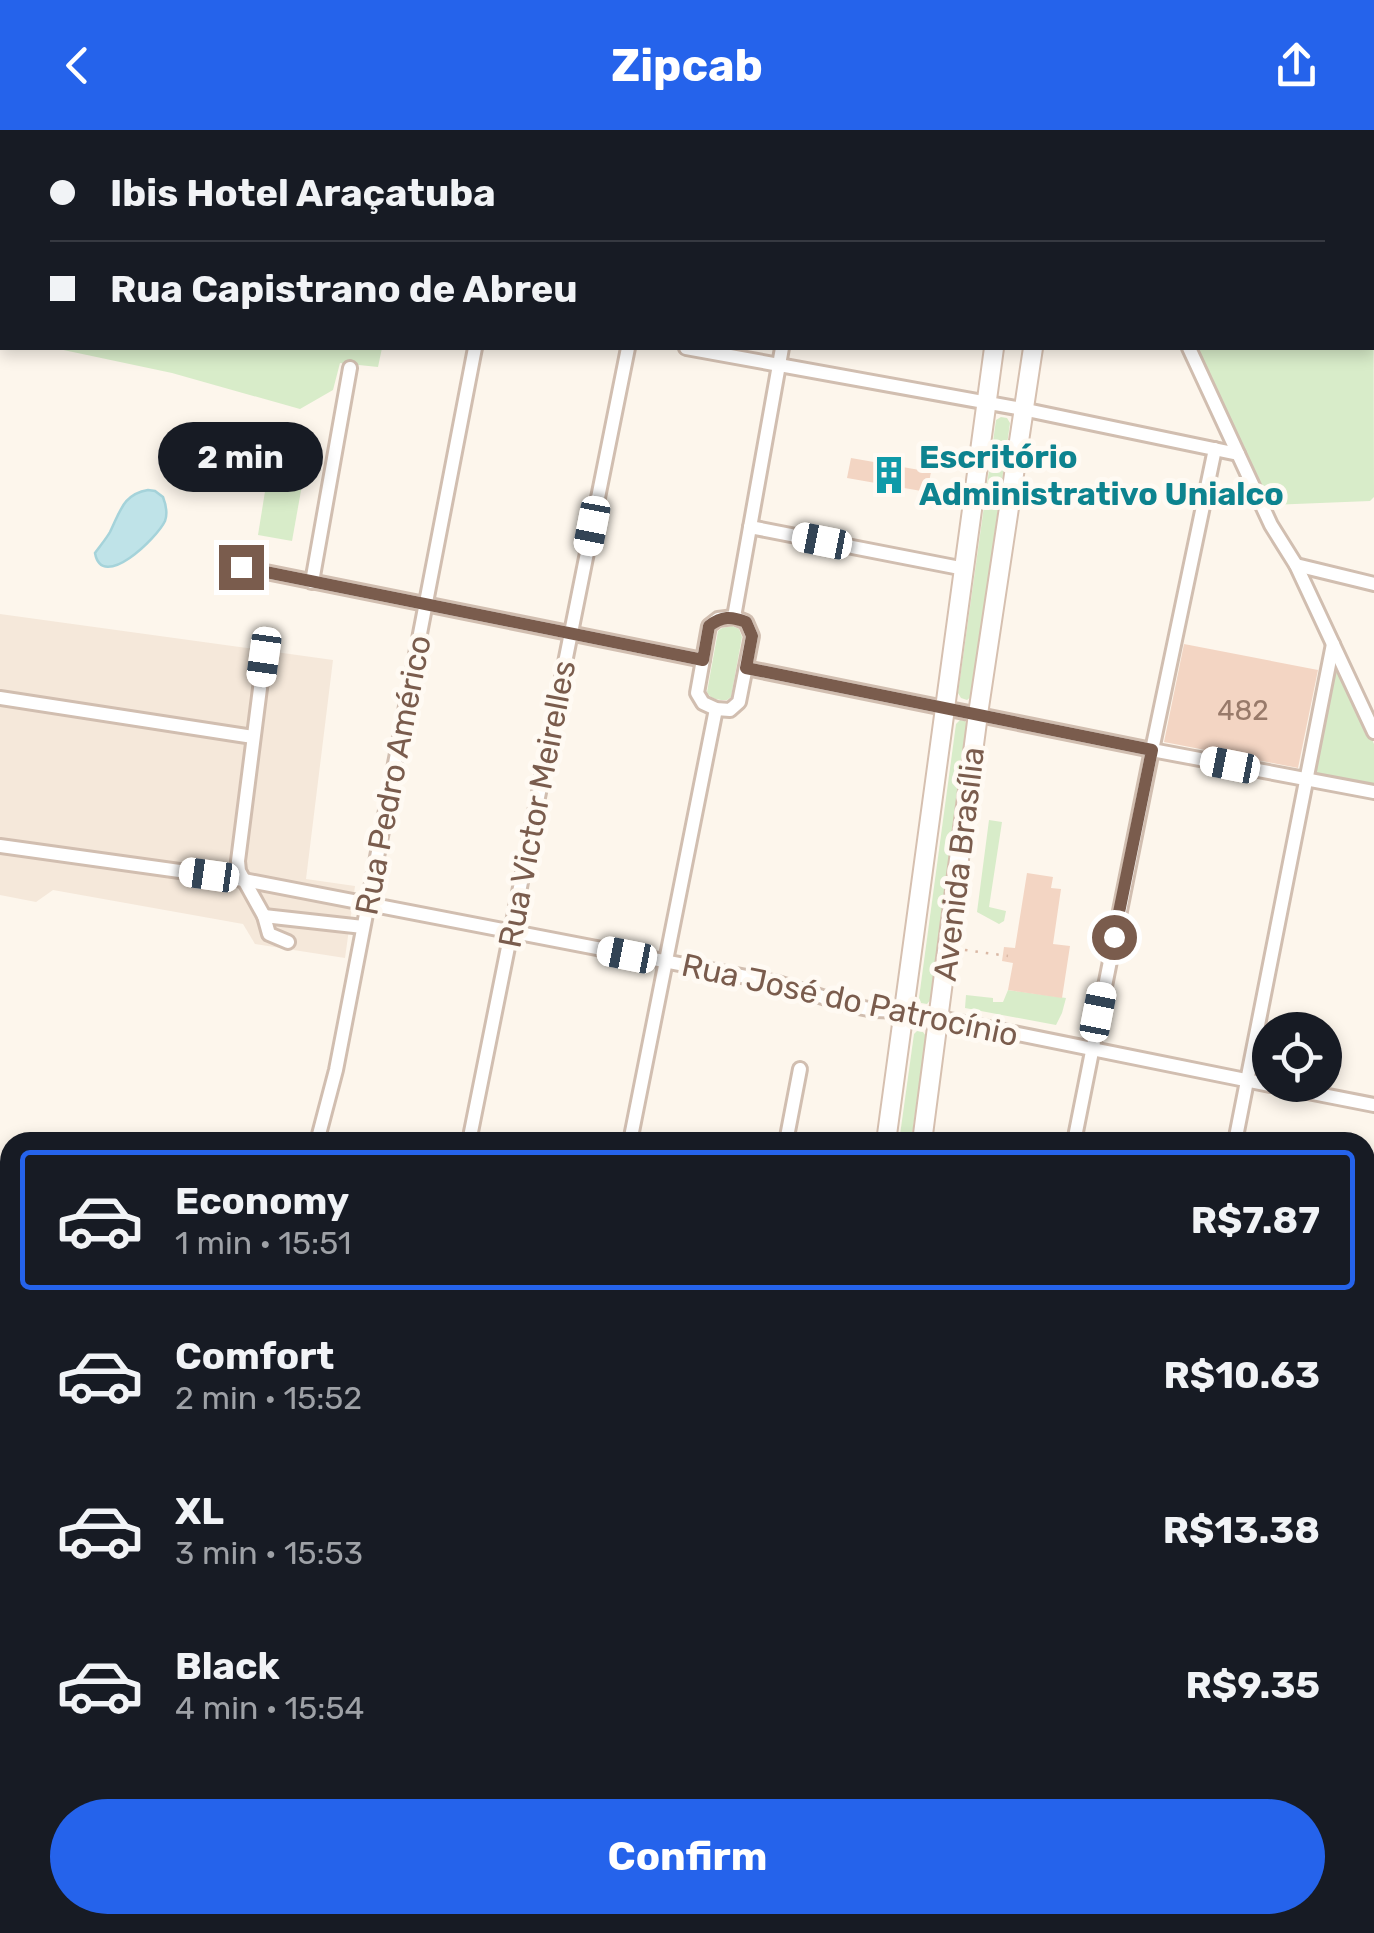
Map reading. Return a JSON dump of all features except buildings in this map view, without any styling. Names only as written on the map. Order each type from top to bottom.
[{"type":"main road","name":"Avenida Brasília","points":[[887,1132],[994,350]]},
{"type":"main road","name":"Avenida Brasília","points":[[923,1132],[978,714],[1033,350]]},
{"type":"street","name":"Rua Pedro Américo","points":[[320,1132],[336,1070],[475,350]]},
{"type":"street","name":"Rua Victor Meirelles","points":[[471,1132],[628,350]]},
{"type":"street","points":[[697,350],[1022,409],[1238,454]]},
{"type":"street","points":[[734,617],[782,350]]},
{"type":"street","points":[[1190,350],[1374,732]]},
{"type":"street","points":[[312,582],[350,368]]},
{"type":"street","points":[[1076,1132],[1216,449]]},
{"type":"street","points":[[750,527],[965,569]]},
{"type":"street","points":[[1296,565],[1374,584]]},
{"type":"street","points":[[241,567],[703,660]]},
{"type":"street","points":[[734,617],[746,622],[752,636],[746,668],[739,702],[730,710],[716,710],[702,704],[697,693],[709,626],[718,618],[734,617]]},
{"type":"street","points":[[1237,1132],[1333,644]]},
{"type":"street","points":[[264,657],[237,853],[239,872],[264,916],[269,934],[288,942]]},
{"type":"street","points":[[746,668],[1374,792]]},
{"type":"street","points":[[0,698],[253,737]]},
{"type":"street","points":[[632,1132],[716,710]]},
{"type":"street","points":[[0,846],[244,880],[511,933]]},
{"type":"street","points":[[308,922],[312,894]]},
{"type":"street","points":[[264,916],[363,927]]},
{"type":"street","name":"Rua José do Patrocínio","points":[[511,933],[796,987],[848,1005],[904,1011],[1252,1081]]},
{"type":"street","points":[[788,1132],[800,1069]]},
{"type":"street","name":"Rua José do Patrocínio","points":[[1342,1099],[1374,1105]]},
{"type":"path","points":[[948,947],[1008,956]]},
{"type":"shaded area","points":[[0,614],[333,660],[306,879],[355,886],[345,958],[255,944],[243,924],[53,890],[36,902],[0,895]]},
{"type":"green space","points":[[63,350],[382,350],[378,367],[340,363],[333,390],[300,409],[172,373]]},
{"type":"green space","points":[[1198,350],[1374,350],[1374,497],[1370,501],[1269,505]]},
{"type":"green space","points":[[1001,417],[1010,423],[972,696],[967,700],[958,693],[996,420]]},
{"type":"green space","points":[[267,479],[302,485],[292,541],[258,535]]},
{"type":"green space","points":[[732,626],[739,629],[742,637],[731,697],[718,700],[707,692],[718,631]]},
{"type":"green space","points":[[1334,650],[1374,744],[1374,786],[1309,776]]},
{"type":"green space","points":[[960,720],[968,726],[931,999],[927,1004],[919,998],[956,724]]},
{"type":"green space","points":[[989,820],[1002,822],[989,907],[1006,911],[999,924],[977,912]]},
{"type":"green space","points":[[1008,990],[1066,998],[1056,1025],[965,1008],[966,995],[1003,1002]]},
{"type":"green space","points":[[923,1032],[926,1036],[912,1132],[900,1132],[914,1034]]},
{"type":"water","points":[[148,490],[163,497],[165,503],[166,518],[160,529],[130,558],[108,567],[100,564],[95,553],[123,505],[133,495]]},
{"type":"place","name":"Escritório Administrativo Unialco","points":[[889,475]]},
{"type":"route","points":[[241,567],[703,660],[709,626],[718,618],[734,617],[746,622],[752,636],[746,668],[1152,750],[1114,937]]}]
